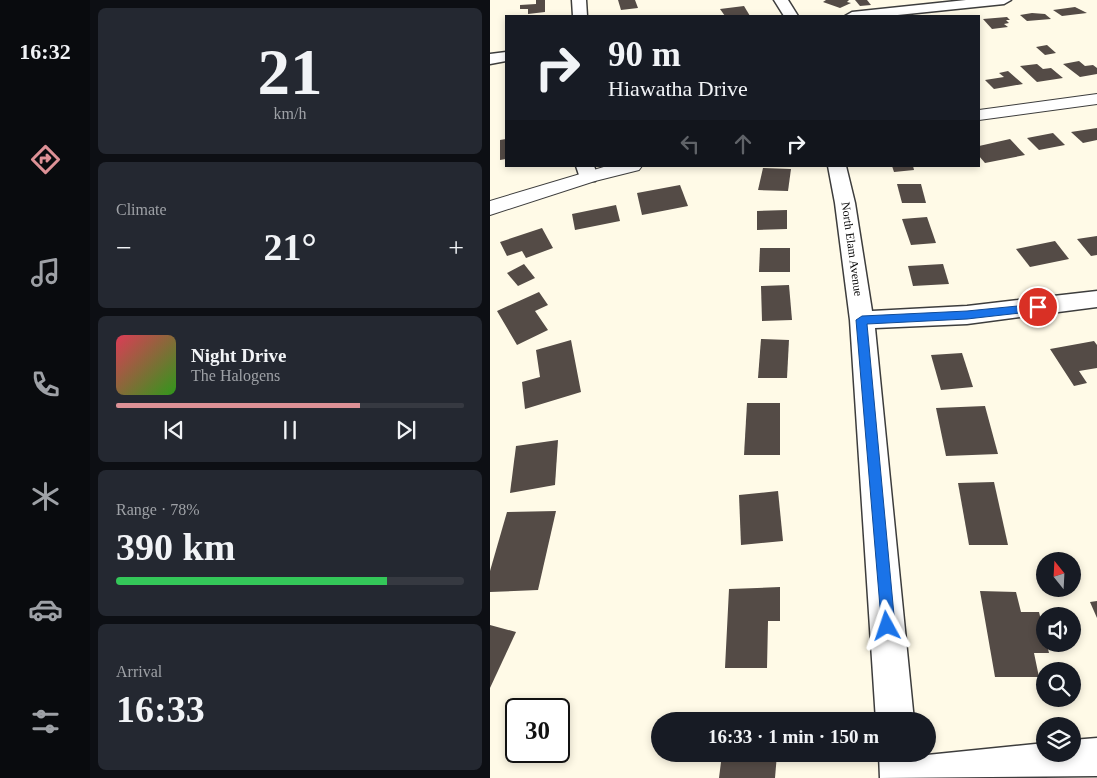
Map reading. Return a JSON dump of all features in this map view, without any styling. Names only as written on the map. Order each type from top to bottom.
[{"type":"street","points":[[579,0],[580,15]]},
{"type":"street","points":[[781,0],[790,15]]},
{"type":"street","points":[[862,15],[1004,0]]},
{"type":"street","points":[[490,59],[505,57]]},
{"type":"street","points":[[980,116],[1097,99]]},
{"type":"street","points":[[490,208],[586,172],[624,167]]},
{"type":"street","name":"North Elam Avenue","points":[[837,167],[846,203],[862,320],[895,712]]},
{"type":"street","points":[[862,320],[967,315],[1097,299]]},
{"type":"street","points":[[899,762],[900,778],[1097,758]]},
{"type":"building","points":[[536,0],[545,0],[545,12],[528,14],[528,9],[520,9],[520,5],[536,4]]},
{"type":"building","points":[[618,0],[635,0],[638,8],[621,10]]},
{"type":"building","points":[[826,0],[849,0],[847,2],[851,3],[840,8],[823,2]]},
{"type":"building","points":[[855,0],[867,0],[871,5],[860,6]]},
{"type":"building","points":[[744,6],[749,15],[724,15],[720,9]]},
{"type":"building","points":[[1075,7],[1087,13],[1062,16],[1053,10]]},
{"type":"building","points":[[1032,13],[1045,14],[1051,19],[1027,21],[1020,15]]},
{"type":"building","points":[[1007,17],[1010,20],[1006,20],[1009,23],[1004,24],[1008,27],[992,29],[983,19]]},
{"type":"building","points":[[1047,45],[1056,53],[1045,55],[1036,47]]},
{"type":"building","points":[[1079,61],[1085,66],[1093,65],[1097,68],[1097,74],[1080,77],[1063,64]]},
{"type":"building","points":[[1037,64],[1043,69],[1051,68],[1063,78],[1037,82],[1020,66]]},
{"type":"building","points":[[1008,71],[1023,84],[994,89],[985,80],[1004,77],[999,73]]},
{"type":"building","points":[[1097,128],[1097,140],[1083,143],[1071,132]]},
{"type":"building","points":[[1053,133],[1065,145],[1039,150],[1027,138]]},
{"type":"building","points":[[505,139],[505,159],[500,160],[500,140]]},
{"type":"building","points":[[1010,139],[1025,155],[985,163],[980,157],[980,146]]},
{"type":"building","points":[[892,167],[913,167],[914,170],[894,172]]},
{"type":"building","points":[[763,168],[791,169],[788,191],[758,190]]},
{"type":"building","points":[[897,184],[921,184],[926,203],[902,203]]},
{"type":"building","points":[[680,185],[688,206],[642,215],[637,193]]},
{"type":"building","points":[[616,205],[620,221],[575,230],[572,214]]},
{"type":"building","points":[[787,210],[787,229],[757,230],[757,211]]},
{"type":"building","points":[[927,217],[936,243],[911,245],[902,219]]},
{"type":"building","points":[[542,228],[553,248],[526,258],[522,251],[507,256],[500,242]]},
{"type":"building","points":[[1097,236],[1097,255],[1091,256],[1077,239]]},
{"type":"building","points":[[1055,241],[1069,259],[1030,267],[1016,249]]},
{"type":"building","points":[[760,248],[790,248],[790,272],[759,272]]},
{"type":"building","points":[[524,264],[535,278],[518,286],[507,273]]},
{"type":"building","points":[[943,264],[949,284],[913,286],[908,266]]},
{"type":"building","points":[[789,285],[792,320],[762,321],[761,286]]},
{"type":"building","points":[[539,292],[548,305],[535,311],[548,330],[517,345],[497,311]]},
{"type":"building","points":[[761,339],[789,340],[787,378],[758,378]]},
{"type":"building","points":[[571,340],[581,392],[525,409],[522,382],[540,377],[536,350]]},
{"type":"building","points":[[1094,341],[1097,345],[1097,368],[1079,371],[1087,383],[1074,386],[1050,349]]},
{"type":"building","points":[[962,353],[973,387],[941,390],[931,355]]},
{"type":"building","points":[[747,403],[780,403],[780,455],[744,455]]},
{"type":"building","points":[[985,406],[998,454],[946,456],[936,408]]},
{"type":"building","points":[[558,440],[555,485],[510,493],[516,446]]},
{"type":"building","points":[[994,482],[1008,545],[969,545],[958,483]]},
{"type":"building","points":[[778,491],[783,541],[741,545],[739,495]]},
{"type":"building","points":[[556,511],[538,590],[490,592],[490,571],[507,512]]},
{"type":"building","points":[[780,587],[780,621],[768,621],[767,668],[725,668],[729,589]]},
{"type":"building","points":[[980,591],[1016,592],[1021,612],[1036,612],[1036,652],[1049,653],[1034,653],[1036,677],[995,677]]},
{"type":"building","points":[[1097,601],[1097,618],[1090,602]]},
{"type":"building","points":[[490,625],[516,632],[490,688]]},
{"type":"building","points":[[721,762],[776,762],[775,778],[719,778]]},
{"type":"route","points":[[887,626],[862,320],[967,315],[1038,307]]}]
